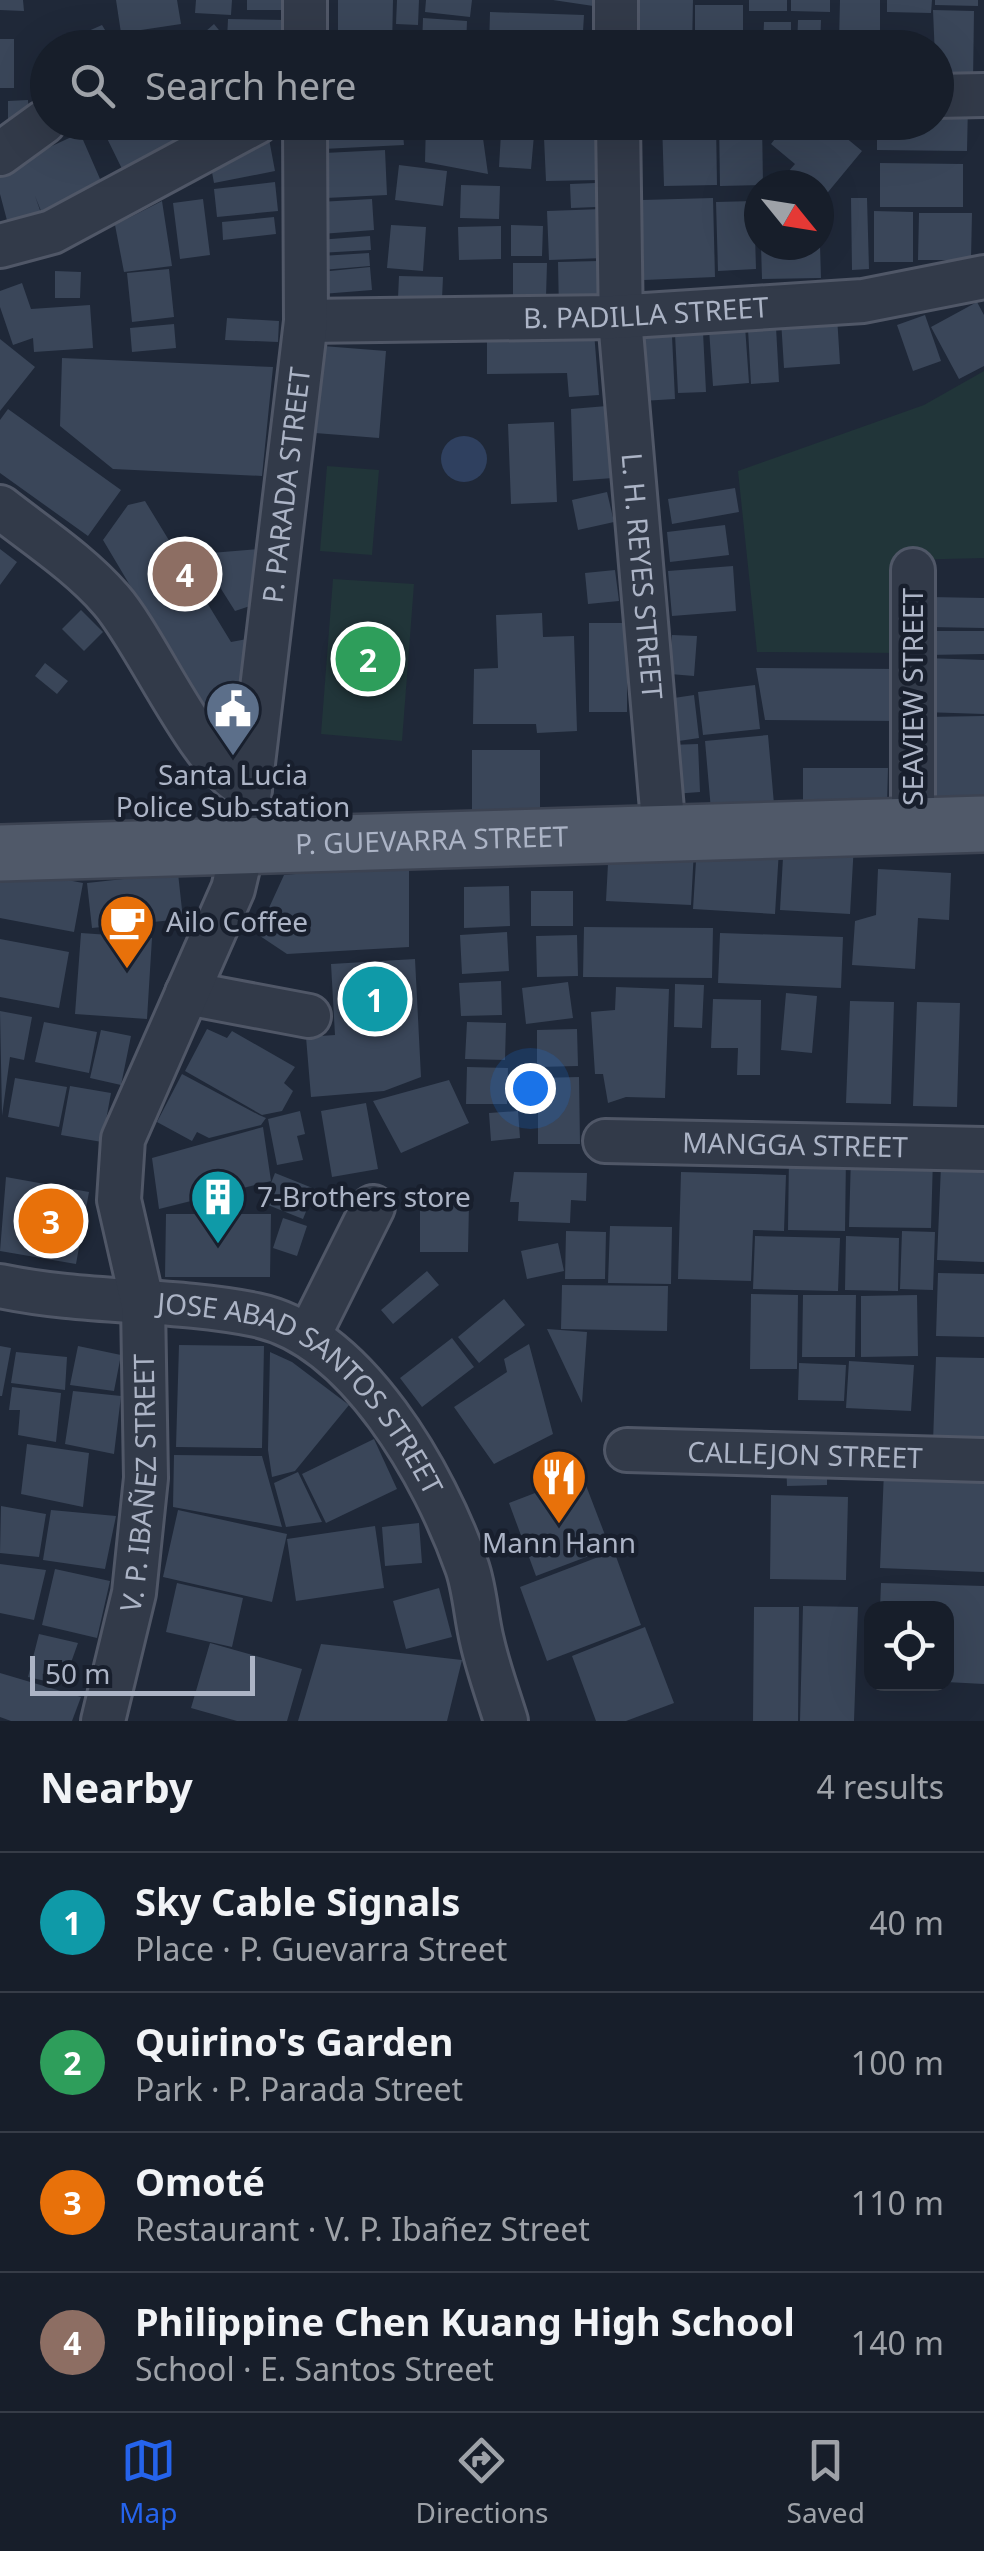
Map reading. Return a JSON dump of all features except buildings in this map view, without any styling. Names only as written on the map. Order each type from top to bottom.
[{"type":"main road","name":"P. GUEVARRA STREET","points":[[0,853],[984,824]]},
{"type":"street","points":[[305,0],[305,30]]},
{"type":"street","points":[[616,0],[616,30]]},
{"type":"street","points":[[954,96],[984,95]]},
{"type":"street","points":[[0,154],[30,132]]},
{"type":"street","points":[[0,246],[52,232],[223,140]]},
{"type":"street","name":"P. PARADA STREET","points":[[243,847],[306,321],[304,140]]},
{"type":"street","name":"L. H. REYES STREET","points":[[618,140],[620,317],[664,833]]},
{"type":"street","name":"B. PADILLA STREET","points":[[306,321],[620,317],[863,301],[984,277]]},
{"type":"street","points":[[0,506],[112,600],[211,754],[236,783],[250,788]]},
{"type":"street","name":"SEAVIEW STREET","points":[[913,570],[913,824]]},
{"type":"street","name":"V. P. IBAÑEZ STREET","points":[[103,1721],[134,1593],[146,1478],[143,1306],[119,1200],[123,1138],[234,889],[243,847]]},
{"type":"street","points":[[187,992],[309,1016]]},
{"type":"street","name":"MANGGA STREET","points":[[605,1141],[984,1148]]},
{"type":"street","points":[[309,1334],[373,1206]]},
{"type":"street","name":"JOSE ABAD SANTOS STREET","points":[[0,1286],[143,1306],[182,1304],[259,1316],[309,1334],[390,1417],[434,1494],[467,1568],[483,1644],[506,1721]]},
{"type":"street","name":"CALLEJON STREET","points":[[627,1450],[984,1460]]},
{"type":"street","name":"JOSE ABAD SANTOS STREET","points":[[472,1721],[483,1644]]},
{"type":"green space","points":[[984,371],[984,558],[906,560],[907,653],[757,652],[738,471],[924,405]]},
{"type":"green space","points":[[327,466],[379,470],[372,555],[320,551]]},
{"type":"green space","points":[[333,579],[414,584],[402,741],[321,734]]},
{"type":"water","points":[[464,436],[480,443],[487,459],[480,475],[464,482],[448,475],[441,459],[448,443]]},
{"type":"place","name":"Philippine Chen Kuang High School","points":[[185,574]]},
{"type":"place","name":"Quirino's Garden","points":[[368,659]]},
{"type":"place","name":"Santa Lucia Police Sub-station","points":[[233,758]]},
{"type":"place","name":"Ailo Coffee","points":[[127,971]]},
{"type":"place","name":"Sky Cable Signals","points":[[375,999]]},
{"type":"place","name":"Omoté","points":[[51,1221]]},
{"type":"place","name":"7-Brothers store","points":[[218,1246]]},
{"type":"place","name":"Mann Hann","points":[[559,1526]]}]
